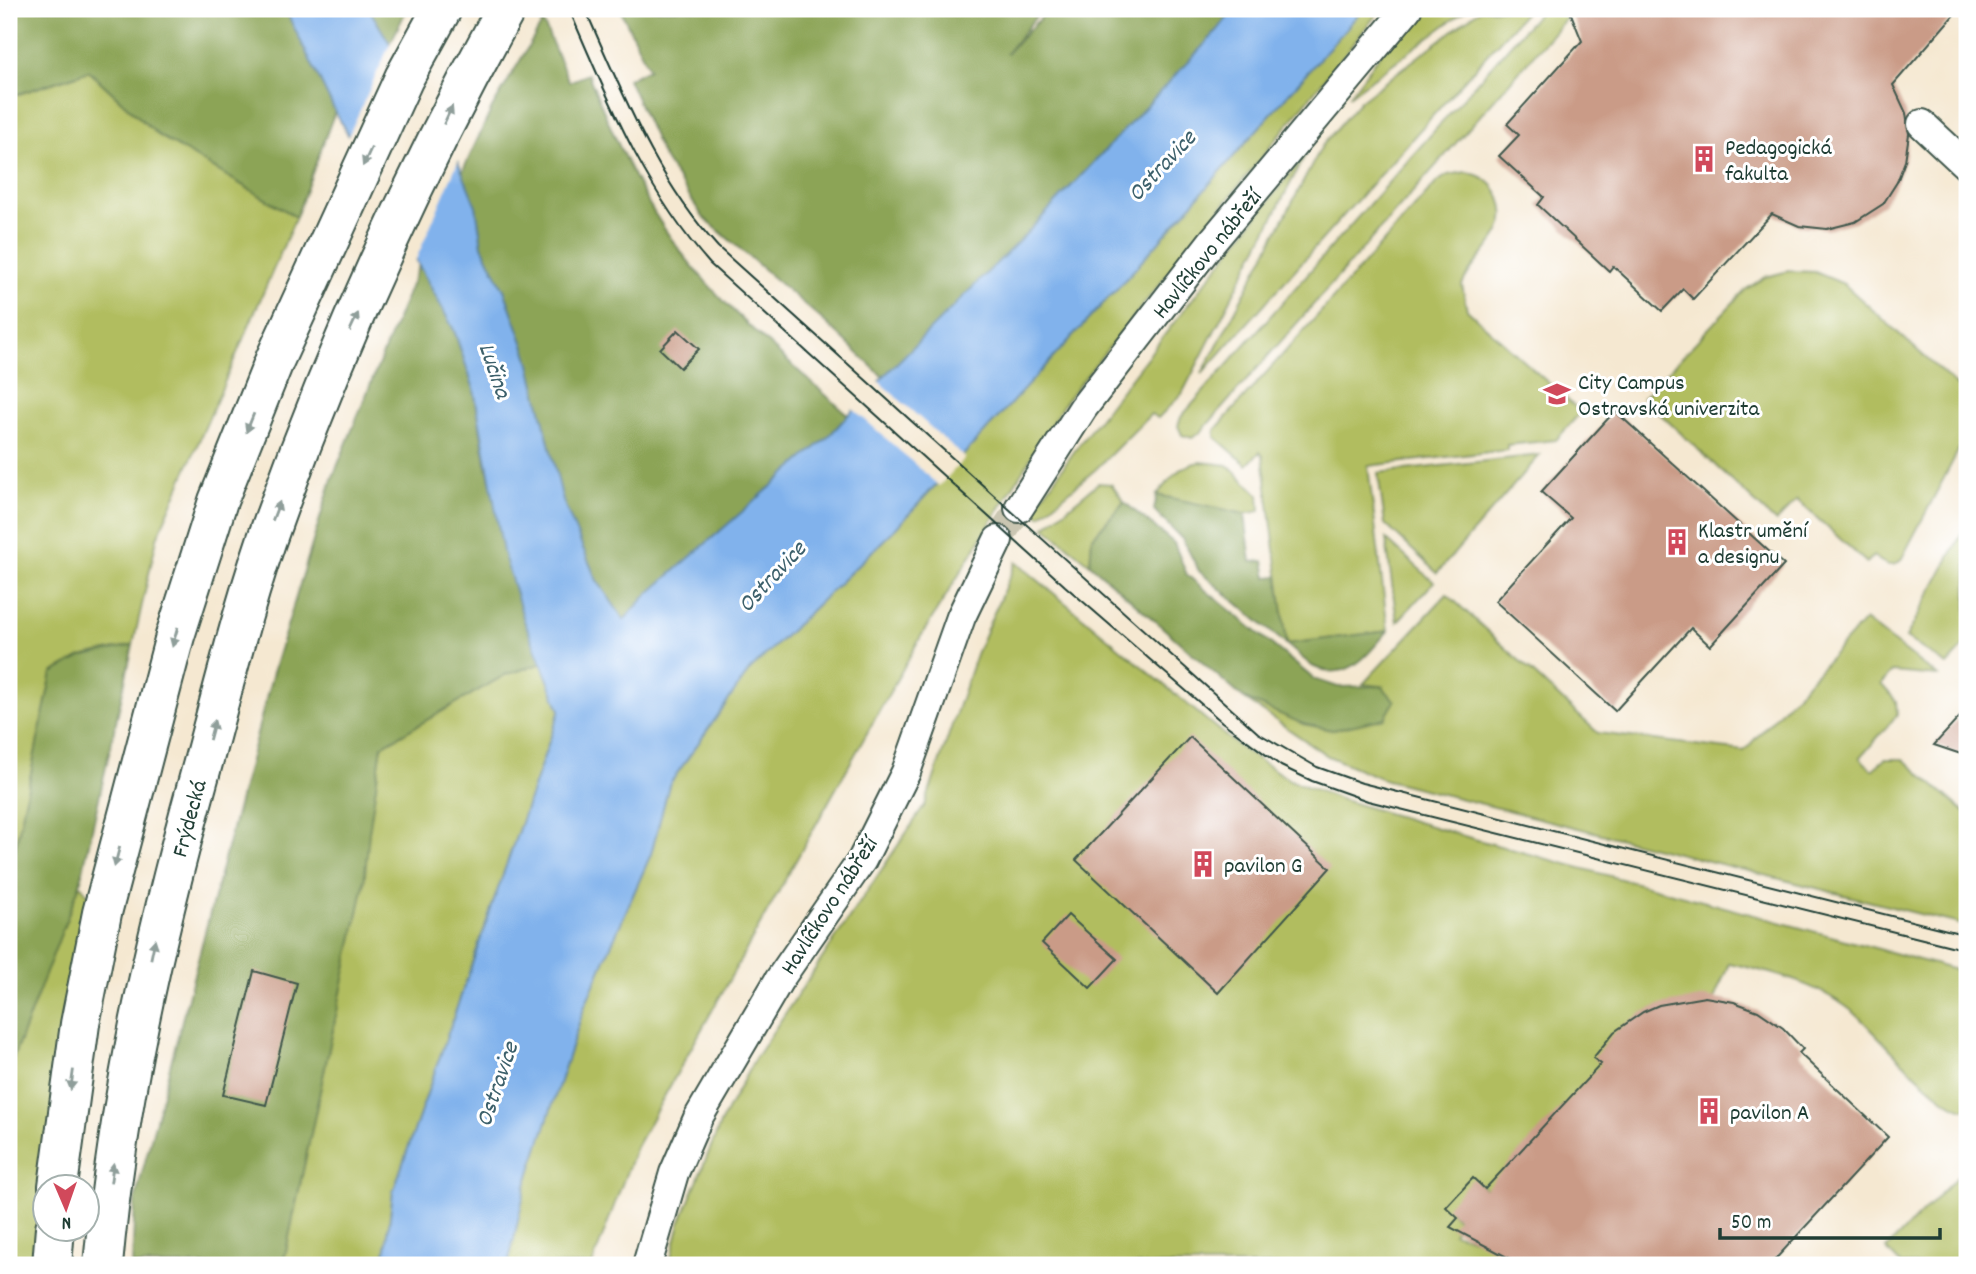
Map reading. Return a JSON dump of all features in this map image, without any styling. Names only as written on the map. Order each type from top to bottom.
[{"type":"main road","points":[[60,1172],[80,1024],[102,913],[171,649],[218,501],[275,359],[404,78],[442,9]]},
{"type":"main road","name":"Frýdecká","points":[[103,1265],[110,1189],[126,1082],[159,922],[268,535],[325,384],[451,108],[506,9]]},
{"type":"main road","points":[[52,1265],[54,1242]]},
{"type":"street","name":"Havlíčkovo nábřeží","points":[[1019,508],[1083,408],[1169,298],[1407,9]]},
{"type":"street","points":[[1922,124],[1967,166]]},
{"type":"street","name":"Havlíčkovo nábřeží","points":[[647,1265],[674,1173],[698,1118],[779,980],[862,860],[906,772],[961,617],[998,540]]},
{"type":"green space","points":[[9,9],[285,9],[335,111],[296,217],[158,135],[89,71],[9,97]]},
{"type":"green space","points":[[369,9],[407,9],[390,44]]},
{"type":"green space","points":[[620,9],[1042,9],[1006,54],[1049,9],[1234,9],[1217,31],[1031,229],[883,377],[826,323],[703,217],[662,155],[628,79],[649,69]]},
{"type":"green space","points":[[1363,9],[1381,9],[1065,402],[920,638],[636,1147],[592,1265],[508,1265],[526,1185],[585,1005],[651,854],[669,785],[749,671],[896,528],[1134,270]]},
{"type":"green space","points":[[1414,9],[1467,9],[1349,96]]},
{"type":"green space","points":[[1481,9],[1528,9],[1202,374],[1322,146],[1360,101]]},
{"type":"green space","points":[[1542,9],[1567,9],[1568,16],[1201,432],[1192,438],[1182,435],[1178,426],[1181,417]]},
{"type":"green space","points":[[543,22],[569,82],[588,74],[636,180],[674,243],[719,297],[744,322],[848,415],[829,436],[648,594],[624,620],[596,579],[563,501],[528,356],[504,290],[482,246],[476,206],[461,175],[492,108]]},
{"type":"green space","points":[[89,71],[158,135],[296,217],[157,538],[133,645],[81,657],[52,673],[9,878],[9,97]]},
{"type":"green space","points":[[1306,153],[1182,394],[1158,418],[1151,414],[1096,469],[1040,516],[1033,510],[1078,446]]},
{"type":"green space","points":[[1466,172],[1482,177],[1491,184],[1500,198],[1503,211],[1498,234],[1462,285],[1467,310],[1581,412],[1556,440],[1507,445],[1507,450],[1368,466],[1388,631],[1287,644],[1263,456],[1260,452],[1247,465],[1215,437],[1215,430],[1437,182],[1448,175]]},
{"type":"green space","points":[[419,265],[454,330],[474,389],[486,463],[524,620],[543,663],[505,675],[382,746],[364,884],[283,1265],[132,1265],[135,1200],[273,672],[332,479]]},
{"type":"green space","points":[[1789,271],[1815,272],[1844,284],[1967,395],[1967,434],[1901,560],[1894,565],[1873,556],[1867,563],[1797,500],[1776,522],[1643,398],[1745,290],[1765,277]]},
{"type":"green space","points":[[1540,455],[1437,573],[1385,524],[1378,473]]},
{"type":"green space","points":[[1200,462],[1228,465],[1259,495],[1260,511],[1245,514],[1157,495],[1180,470]]},
{"type":"green space","points":[[1098,483],[1111,484],[1124,502],[1092,538],[1090,564],[1045,527]]},
{"type":"green space","points":[[1157,495],[1245,514],[1251,562],[1264,561],[1267,577],[1278,576],[1287,644],[1388,631],[1364,657],[1346,669],[1325,671],[1312,666],[1199,571],[1183,540],[1154,510]]},
{"type":"green space","points":[[1124,502],[1174,543],[1187,575],[1314,679],[1338,687],[1382,686],[1395,701],[1385,718],[1333,730],[1303,724],[1243,698],[1090,564],[1092,538]]},
{"type":"green space","points":[[1967,524],[1967,643],[1947,665],[1906,638]]},
{"type":"green space","points":[[1386,539],[1434,582],[1397,622]]},
{"type":"green space","points":[[1016,562],[1239,747],[1290,780],[1343,800],[1474,839],[1967,973],[1967,1109],[1956,1106],[1927,1085],[1844,1005],[1814,988],[1729,963],[1714,1000],[1608,1067],[1490,1192],[1478,1183],[1451,1212],[1461,1223],[1453,1233],[1491,1244],[1520,1265],[669,1265],[680,1223],[721,1122],[754,1060],[925,805],[976,654]]},
{"type":"green space","points":[[1447,594],[1598,733],[1744,751],[1865,620],[1937,676],[1892,672],[1881,684],[1896,701],[1897,715],[1860,758],[1872,770],[1885,759],[1903,759],[1967,814],[1967,926],[1383,779],[1328,756],[1243,698],[1302,723],[1382,686],[1363,684]]},
{"type":"green space","points":[[133,645],[80,884],[9,1069],[9,878],[52,673],[81,657]]},
{"type":"green space","points":[[543,663],[560,710],[393,1192],[384,1265],[283,1265],[364,884],[365,852],[382,746],[505,675]]},
{"type":"green space","points":[[80,884],[102,913],[49,1172],[32,1172],[32,1242],[48,1242],[52,1265],[9,1265],[9,1069]]},
{"type":"green space","points":[[1967,1167],[1967,1265],[1901,1265],[1886,1249]]},
{"type":"water","points":[[285,9],[369,9],[451,145],[476,206],[482,246],[504,290],[528,356],[563,501],[596,579],[624,620],[648,594],[829,436],[883,377],[1031,229],[1217,31],[1234,9],[1363,9],[1134,270],[896,528],[749,671],[669,785],[651,854],[585,1005],[526,1185],[508,1265],[384,1265],[393,1192],[560,710],[524,620],[503,552],[474,389],[454,330],[335,111]]},
{"type":"pier","points":[[392,40],[454,144],[459,159],[414,264],[347,139]]},
{"type":"pier","points":[[876,379],[965,458],[939,486],[851,407]]},
{"type":"building","name":"Pedagogická fakulta","points":[[1569,9],[1959,9],[1893,85],[1906,113],[1909,134],[1905,161],[1897,182],[1883,204],[1855,222],[1827,229],[1799,226],[1772,214],[1693,299],[1683,289],[1662,311],[1613,266],[1609,271],[1538,205],[1544,197],[1499,156],[1519,135],[1507,124],[1582,41]]},
{"type":"building","points":[[678,330],[699,349],[680,368],[660,349]]},
{"type":"building","points":[[1615,411],[1784,565],[1710,646],[1691,628],[1615,711],[1495,601],[1571,518],[1541,492]]},
{"type":"building","points":[[1967,709],[1967,756],[1934,745]]},
{"type":"building","name":"pavilon G","points":[[1190,737],[1330,868],[1218,993],[1076,860]]},
{"type":"building","points":[[1068,915],[1117,959],[1090,988],[1042,943]]},
{"type":"building","points":[[254,971],[297,983],[266,1105],[223,1095]]},
{"type":"building","name":"pavilon A","points":[[1705,997],[1734,1002],[1758,1011],[1783,1028],[1803,1049],[1799,1053],[1888,1137],[1770,1265],[1522,1265],[1450,1227],[1458,1218],[1446,1207],[1473,1178],[1485,1189],[1601,1064],[1593,1058],[1614,1032],[1643,1012],[1659,1005]]},
{"type":"tunnel","points":[[998,540],[1019,508]]},
{"type":"tram line","points":[[569,9],[613,110],[647,175],[666,206],[710,264],[1065,586],[1222,722],[1281,766],[1312,781],[1368,801],[1967,950]]},
{"type":"tram line","points":[[585,9],[658,164],[676,193],[718,247],[1258,733],[1317,767],[1362,783],[1967,935]]},
{"type":"place","name":"Pedagogická fakulta","points":[[1704,159]]},
{"type":"place","name":"City Campus Ostravská univerzita","points":[[1557,394]]},
{"type":"place","name":"Klastr umění a designu","points":[[1677,542]]},
{"type":"place","name":"pavilon G","points":[[1203,864]]},
{"type":"place","name":"pavilon A","points":[[1709,1111]]},
{"type":"water label","name":"Ostravice","points":[[1161,165]]},
{"type":"water label","name":"Lučina","points":[[496,370]]},
{"type":"water label","name":"Ostravice","points":[[771,576]]},
{"type":"water label","name":"Ostravice","points":[[496,1084]]}]
